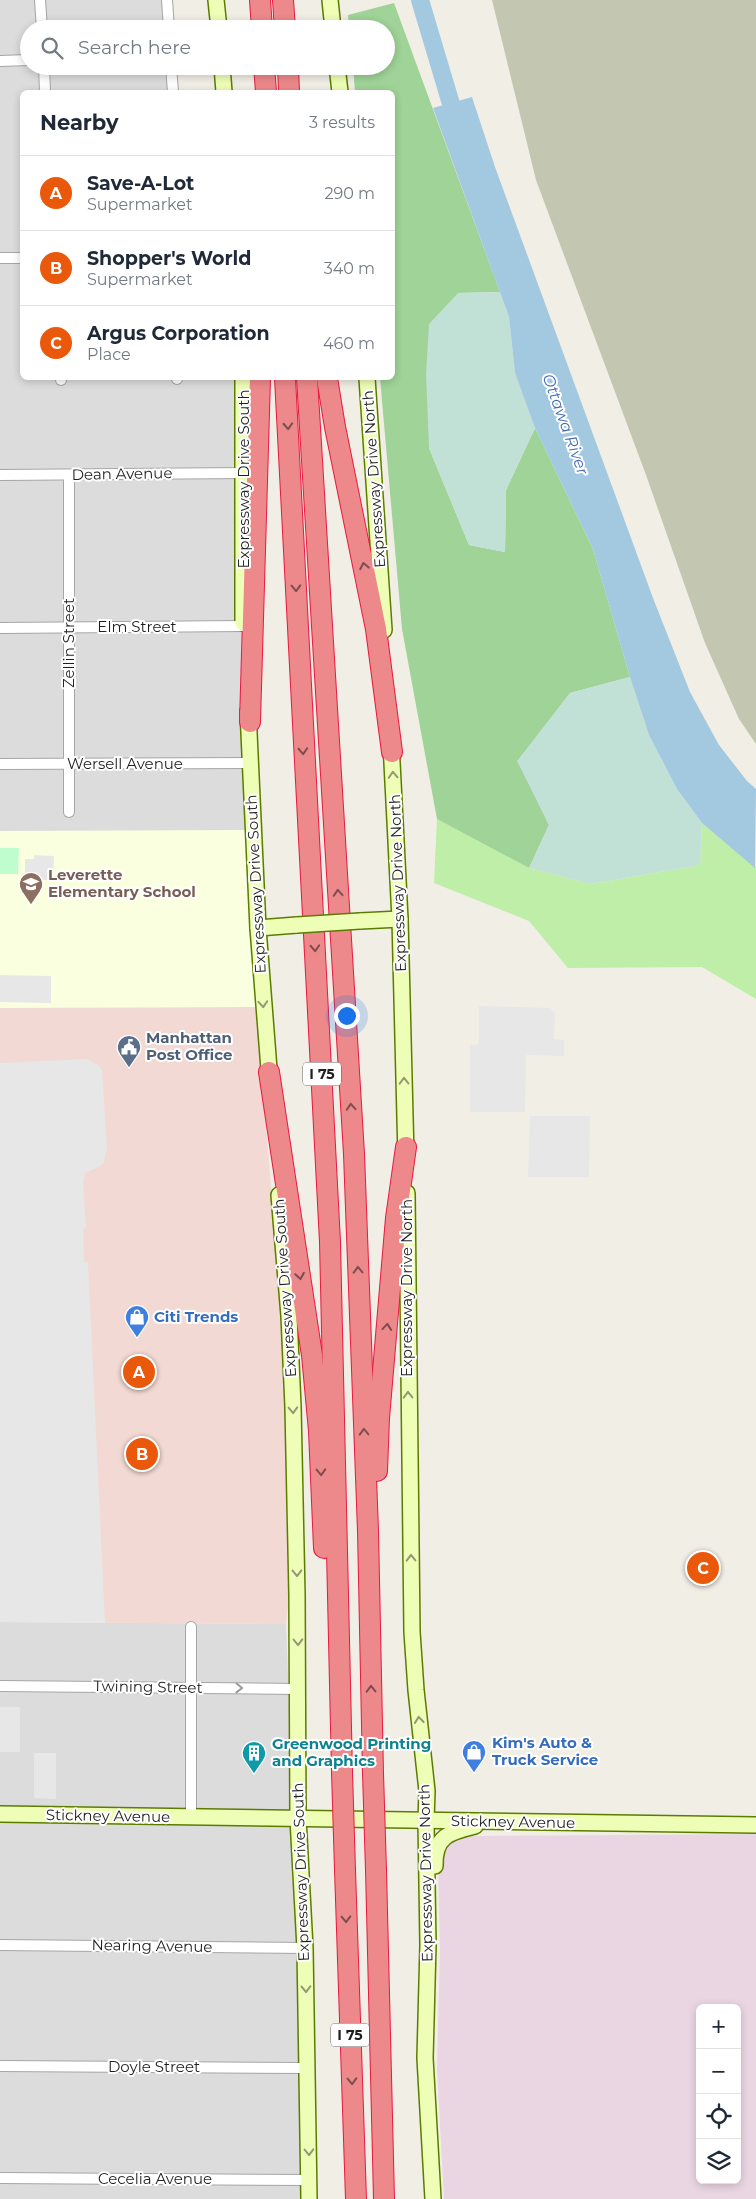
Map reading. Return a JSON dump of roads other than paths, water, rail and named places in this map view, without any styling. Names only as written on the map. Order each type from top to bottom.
[{"type":"highway","points":[[260,0],[261,20]]},
{"type":"highway","points":[[283,0],[284,20]]},
{"type":"highway","points":[[265,75],[266,90]]},
{"type":"highway","points":[[289,75],[290,90]]},
{"type":"highway","points":[[250,722],[260,380]]},
{"type":"highway","name":"I 75","points":[[285,380],[329,1224],[344,1870],[356,2199]]},
{"type":"highway","name":"I 75","points":[[307,380],[354,1154],[369,1586],[384,2199]]},
{"type":"highway","points":[[327,380],[376,629],[392,752]]},
{"type":"highway","points":[[269,1072],[314,1374],[320,1439],[326,1583],[342,1772]]},
{"type":"highway","points":[[369,1586],[390,1281],[397,1209],[406,1147]]},
{"type":"highway","points":[[380,2013],[395,2199]]},
{"type":"main road","points":[[216,0],[218,20]]},
{"type":"main road","points":[[330,0],[332,20]]},
{"type":"main road","points":[[223,75],[224,90]]},
{"type":"main road","points":[[338,75],[340,90]]},
{"type":"main road","name":"Expressway Drive South","points":[[243,380],[245,694],[250,722],[250,763],[258,928],[289,1316],[292,1389],[297,1586],[298,1818],[305,1948],[309,2199]]},
{"type":"main road","name":"Expressway Drive North","points":[[367,380],[392,752],[400,919],[406,1147],[412,1632],[427,1791],[428,1944],[425,2041],[427,2112],[433,2199]]},
{"type":"main road","points":[[258,928],[400,919]]},
{"type":"main road","name":"Stickney Avenue","points":[[0,1814],[756,1824]]},
{"type":"main road","points":[[425,2041],[437,1951],[436,1849],[443,1839],[452,1832],[493,1822]]},
{"type":"street","points":[[40,0],[41,20]]},
{"type":"street","points":[[167,0],[168,20]]},
{"type":"street","points":[[0,61],[20,60]]},
{"type":"street","points":[[44,75],[45,90]]},
{"type":"street","points":[[171,75],[172,90]]},
{"type":"street","points":[[0,258],[20,258]]},
{"type":"street","name":"Dean Avenue","points":[[0,475],[244,473]]},
{"type":"street","name":"Zellin Street","points":[[69,475],[69,812]]},
{"type":"street","name":"Elm Street","points":[[0,628],[244,626]]},
{"type":"street","name":"Wersell Avenue","points":[[0,764],[250,763]]},
{"type":"street","points":[[190,1817],[191,1627]]},
{"type":"street","name":"Twining Street","points":[[0,1686],[297,1689]]},
{"type":"street","name":"Nearing Avenue","points":[[0,1944],[305,1948]]},
{"type":"street","name":"Doyle Street","points":[[0,2066],[307,2068]]},
{"type":"street","name":"Cecelia Avenue","points":[[0,2178],[309,2180]]},
{"type":"water","points":[[472,97],[495,167],[653,598],[690,692],[719,745],[747,781],[756,789],[755,868],[702,823],[677,789],[649,735],[593,549],[535,428],[515,373],[509,317],[433,108]]},
{"type":"waterway","name":"Ottawa River","points":[[420,0],[457,124]]},
{"type":"place","name":"Leverette Elementary School","points":[[31,905]]},
{"type":"place","name":"Manhattan Post Office","points":[[129,1068]]},
{"type":"place","name":"Citi Trends","points":[[137,1338]]},
{"type":"place","name":"Save-A-Lot","points":[[139,1372]]},
{"type":"place","name":"Shopper's World","points":[[142,1454]]},
{"type":"place","name":"Argus Corporation","points":[[703,1568]]},
{"type":"place","name":"Kim's Auto & Truck Service","points":[[474,1773]]},
{"type":"place","name":"Greenwood Printing and Graphics","points":[[254,1774]]}]
